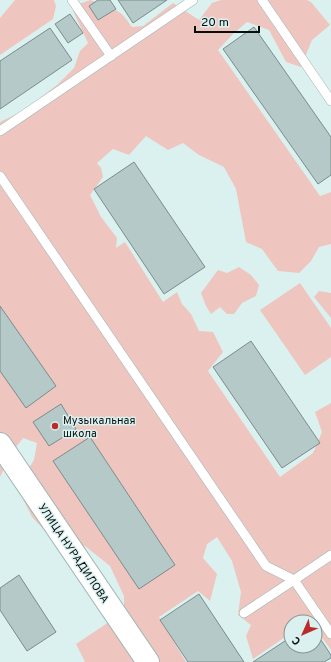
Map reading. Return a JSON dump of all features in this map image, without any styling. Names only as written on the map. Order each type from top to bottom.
[{"type":"street","name":"УЛИЦА НУРАДИЛОВА","points":[[0,444],[148,662]]},
{"type":"lane","points":[[72,0],[111,56]]},
{"type":"lane","points":[[0,131],[193,0]]},
{"type":"lane","points":[[262,0],[331,101]]},
{"type":"lane","points":[[0,176],[266,566],[294,580],[331,634]]},
{"type":"lane","points":[[244,613],[331,555]]},
{"type":"shaded area","points":[[15,0],[54,0],[56,6],[53,19],[0,55],[0,18]]},
{"type":"shaded area","points":[[90,0],[109,7],[119,12],[132,27],[143,26],[173,3],[199,20],[212,3],[221,0],[307,0],[311,2],[330,25],[312,40],[301,67],[286,62],[269,30],[247,22],[218,50],[320,196],[331,192],[331,244],[319,247],[311,261],[299,273],[278,271],[262,249],[246,242],[236,189],[224,167],[199,155],[183,143],[168,150],[146,136],[129,155],[113,149],[97,163],[101,168],[103,177],[90,195],[101,217],[117,238],[116,248],[125,242],[163,302],[177,292],[182,304],[191,314],[199,331],[213,332],[223,352],[208,371],[280,477],[313,453],[322,432],[315,412],[331,403],[331,650],[323,639],[323,614],[283,614],[283,638],[253,659],[246,636],[251,625],[238,615],[241,592],[232,561],[217,537],[207,544],[203,558],[217,574],[210,601],[198,591],[159,617],[186,662],[85,662],[76,644],[124,612],[124,596],[110,566],[85,546],[68,555],[32,517],[17,487],[34,460],[37,443],[23,438],[12,452],[0,477],[0,122],[23,111],[57,85],[74,68],[80,51],[88,43],[73,11],[79,4]]},
{"type":"shaded area","points":[[239,267],[251,275],[259,285],[256,296],[242,303],[234,314],[227,314],[220,307],[211,314],[201,293],[218,270],[227,273]]},
{"type":"shaded area","points":[[300,283],[331,328],[331,357],[305,375],[260,310]]},
{"type":"shaded area","points":[[319,291],[331,293],[331,318],[314,297]]},
{"type":"building","points":[[98,0],[110,0],[116,9],[98,20],[89,6]]},
{"type":"building","points":[[118,0],[167,0],[133,23]]},
{"type":"building","points":[[70,14],[83,33],[68,43],[55,24]]},
{"type":"building","points":[[254,27],[331,137],[331,175],[318,184],[223,49]]},
{"type":"building","points":[[50,28],[72,60],[0,109],[0,61]]},
{"type":"building","points":[[134,162],[205,267],[164,294],[94,189]]},
{"type":"building","points":[[0,306],[56,386],[26,408],[0,371]]},
{"type":"building","points":[[251,341],[320,443],[282,468],[213,367]]},
{"type":"building","name":"Музыкальная школа","points":[[61,404],[76,429],[49,446],[33,422]]},
{"type":"building","points":[[90,437],[175,565],[139,589],[53,461]]},
{"type":"building","points":[[19,575],[56,632],[27,651],[0,610],[0,588]]},
{"type":"building","points":[[199,594],[244,662],[188,662],[160,620]]},
{"type":"building","points":[[283,642],[283,654],[323,654],[323,643],[331,655],[331,658],[324,662],[253,662]]},
{"type":"place","name":"Музыкальная школа","points":[[55,426]]}]
